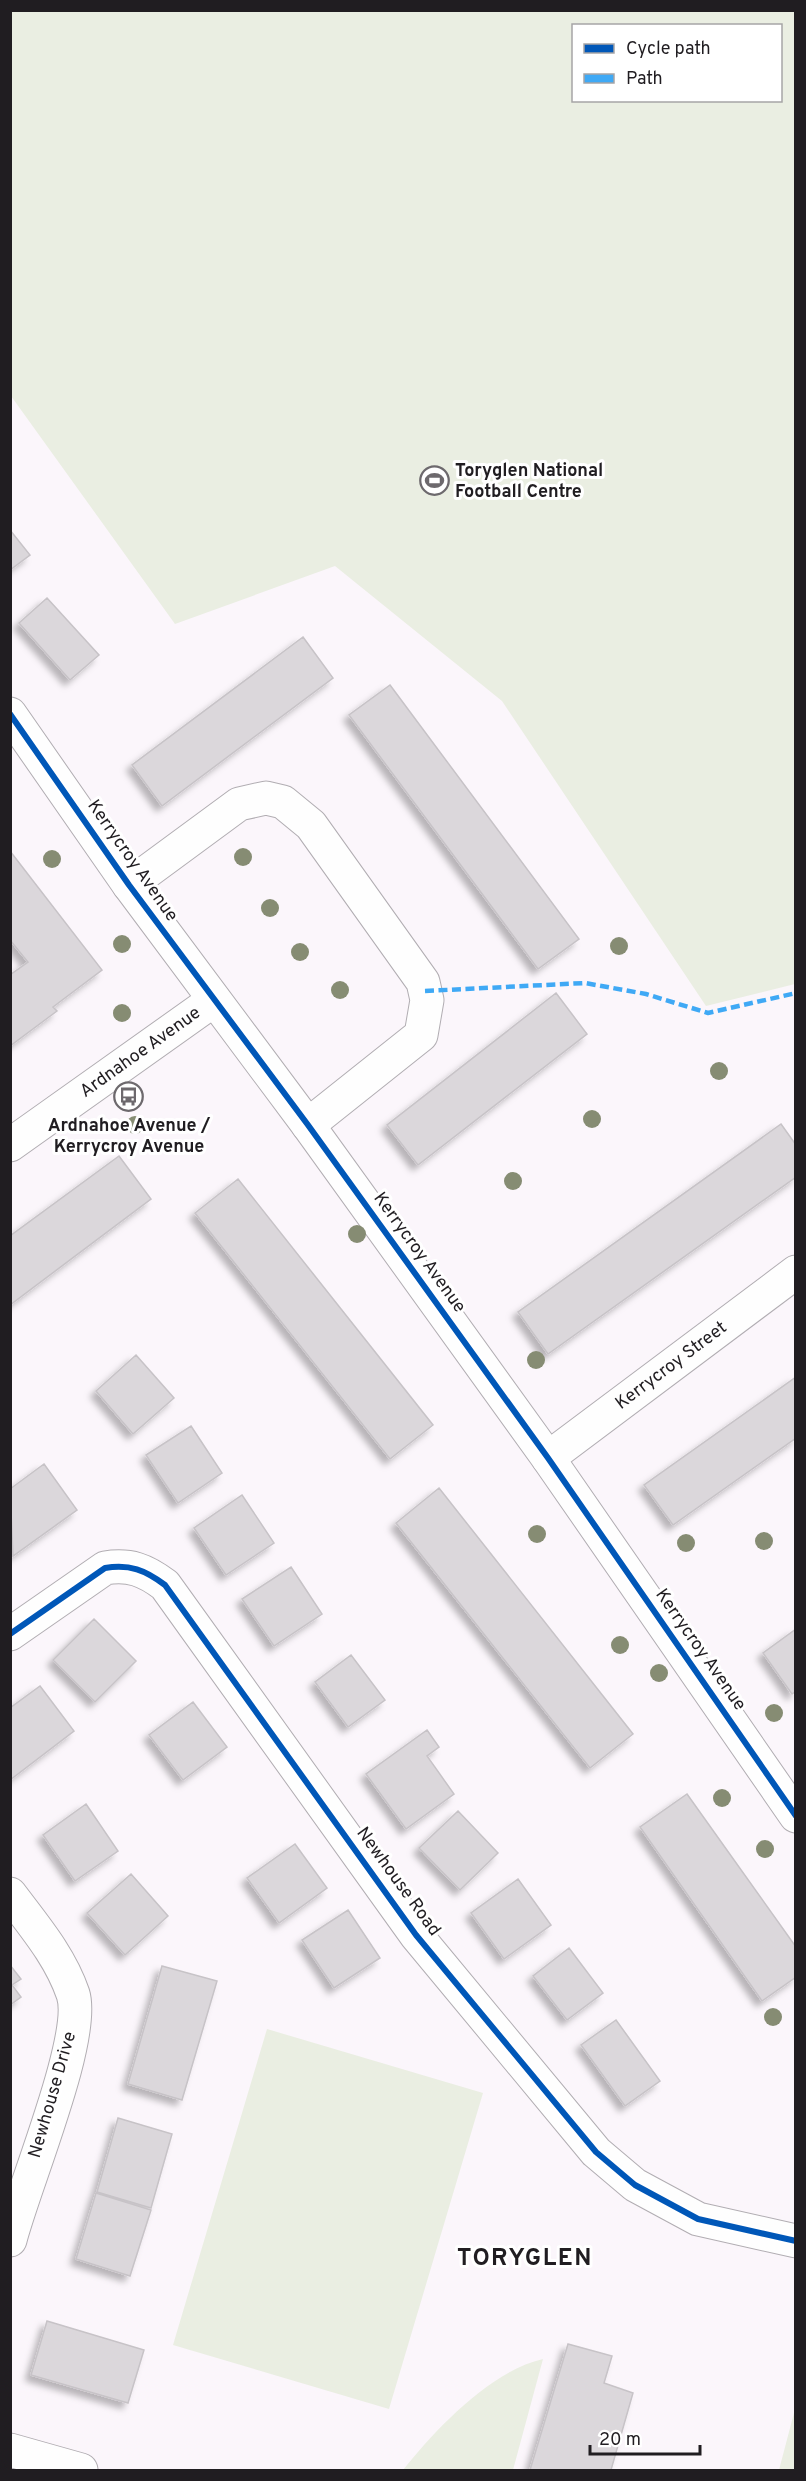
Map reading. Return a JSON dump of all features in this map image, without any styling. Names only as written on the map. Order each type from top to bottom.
[{"type":"street","name":"Kerrycroy Avenue","points":[[10,714],[129,885],[308,1125],[791,1797]]},
{"type":"street","name":"Kerrycroy Avenue","points":[[129,885],[239,804],[266,798],[283,802],[311,825],[423,982],[427,1000],[421,1035],[308,1125]]},
{"type":"street","name":"Ardnahoe Avenue","points":[[10,1146],[214,1000]]},
{"type":"street","name":"Kerrycroy Street","points":[[548,1458],[795,1272]]},
{"type":"street","name":"Newhouse Road","points":[[10,1634],[105,1568],[124,1565],[146,1571],[165,1585],[416,1935],[596,2152],[635,2185],[698,2219],[795,2241]]},
{"type":"street","name":"Newhouse Drive","points":[[10,1894],[58,1958],[74,1997],[73,2038],[10,2240]]},
{"type":"street","points":[[10,2450],[81,2470]]},
{"type":"shaded area","name":"Toryglen National Football Centre","points":[[10,11],[795,11],[795,984],[706,1006],[502,701],[335,566],[175,624],[11,396]]},
{"type":"shaded area","points":[[267,2029],[483,2093],[389,2409],[173,2345]]},
{"type":"shaded area","points":[[543,2359],[513,2470],[403,2470],[431,2437],[465,2404],[503,2376]]},
{"type":"shaded area","points":[[795,2409],[795,2470],[779,2470]]},
{"type":"building","points":[[10,530],[30,555],[10,570]]},
{"type":"building","points":[[47,598],[99,655],[70,680],[19,623]]},
{"type":"building","points":[[303,637],[333,678],[162,806],[132,765]]},
{"type":"building","points":[[390,685],[579,939],[538,969],[349,715]]},
{"type":"building","points":[[10,851],[102,970],[53,1007],[57,1011],[10,1046],[10,975],[28,962],[10,940]]},
{"type":"building","points":[[556,993],[587,1034],[418,1165],[387,1125]]},
{"type":"building","points":[[781,1124],[796,1145],[796,1177],[548,1354],[518,1312]]},
{"type":"building","points":[[119,1156],[151,1199],[10,1305],[10,1236]]},
{"type":"building","points":[[238,1179],[433,1425],[390,1459],[195,1213]]},
{"type":"building","points":[[136,1355],[174,1398],[133,1434],[96,1391]]},
{"type":"building","points":[[796,1377],[796,1438],[673,1525],[644,1485]]},
{"type":"building","points":[[191,1426],[222,1473],[178,1503],[146,1455]]},
{"type":"building","points":[[44,1464],[77,1510],[13,1556],[10,1489]]},
{"type":"building","points":[[439,1488],[633,1734],[590,1768],[396,1523]]},
{"type":"building","points":[[242,1495],[274,1543],[226,1575],[194,1528]]},
{"type":"building","points":[[291,1567],[322,1614],[274,1646],[242,1599]]},
{"type":"building","points":[[94,1619],[136,1661],[95,1702],[53,1660]]},
{"type":"building","points":[[796,1629],[796,1691],[792,1694],[763,1653]]},
{"type":"building","points":[[351,1655],[385,1700],[348,1727],[315,1682]]},
{"type":"building","points":[[40,1686],[74,1731],[10,1780],[10,1708]]},
{"type":"building","points":[[193,1702],[227,1747],[183,1780],[149,1735]]},
{"type":"building","points":[[427,1730],[439,1747],[427,1756],[454,1794],[406,1829],[366,1774]]},
{"type":"building","points":[[687,1794],[796,1947],[796,1977],[762,2001],[640,1827]]},
{"type":"building","points":[[86,1804],[118,1851],[75,1881],[43,1835]]},
{"type":"building","points":[[458,1811],[498,1853],[460,1890],[419,1848]]},
{"type":"building","points":[[295,1844],[327,1888],[279,1923],[247,1878]]},
{"type":"building","points":[[131,1874],[168,1916],[125,1955],[87,1913]]},
{"type":"building","points":[[518,1879],[551,1925],[504,1959],[471,1913]]},
{"type":"building","points":[[348,1910],[380,1958],[334,1988],[302,1940]]},
{"type":"building","points":[[569,1948],[603,1993],[567,2020],[533,1976]]},
{"type":"building","points":[[10,1965],[21,1979],[12,1985],[21,1997],[10,2005]]},
{"type":"building","points":[[162,1966],[217,1981],[182,2100],[128,2084]]},
{"type":"building","points":[[616,2020],[660,2081],[625,2106],[581,2045]]},
{"type":"building","points":[[118,2118],[172,2134],[151,2208],[97,2192]]},
{"type":"building","points":[[96,2193],[151,2210],[130,2276],[76,2259]]},
{"type":"building","points":[[47,2321],[144,2350],[128,2403],[31,2375]]},
{"type":"building","points":[[568,2344],[612,2356],[604,2383],[633,2393],[611,2470],[530,2470]]},
{"type":"marked path","points":[[425,991],[585,983],[646,994],[708,1013],[796,993]]},
{"type":"cycle path","points":[[10,714],[129,885],[308,1125],[548,1458],[796,1816]]},
{"type":"cycle path","points":[[10,1634],[105,1568],[137,1569],[165,1585],[416,1935],[596,2152],[635,2185],[698,2219],[796,2241]]},
{"type":"place","name":"Toryglen National Football Centre","points":[[434,481]]},
{"type":"place","name":"Ardnahoe Avenue / Kerrycroy Avenue","points":[[129,1097]]},
{"type":"district","name":"TORYGLEN","points":[[525,2259]]}]
